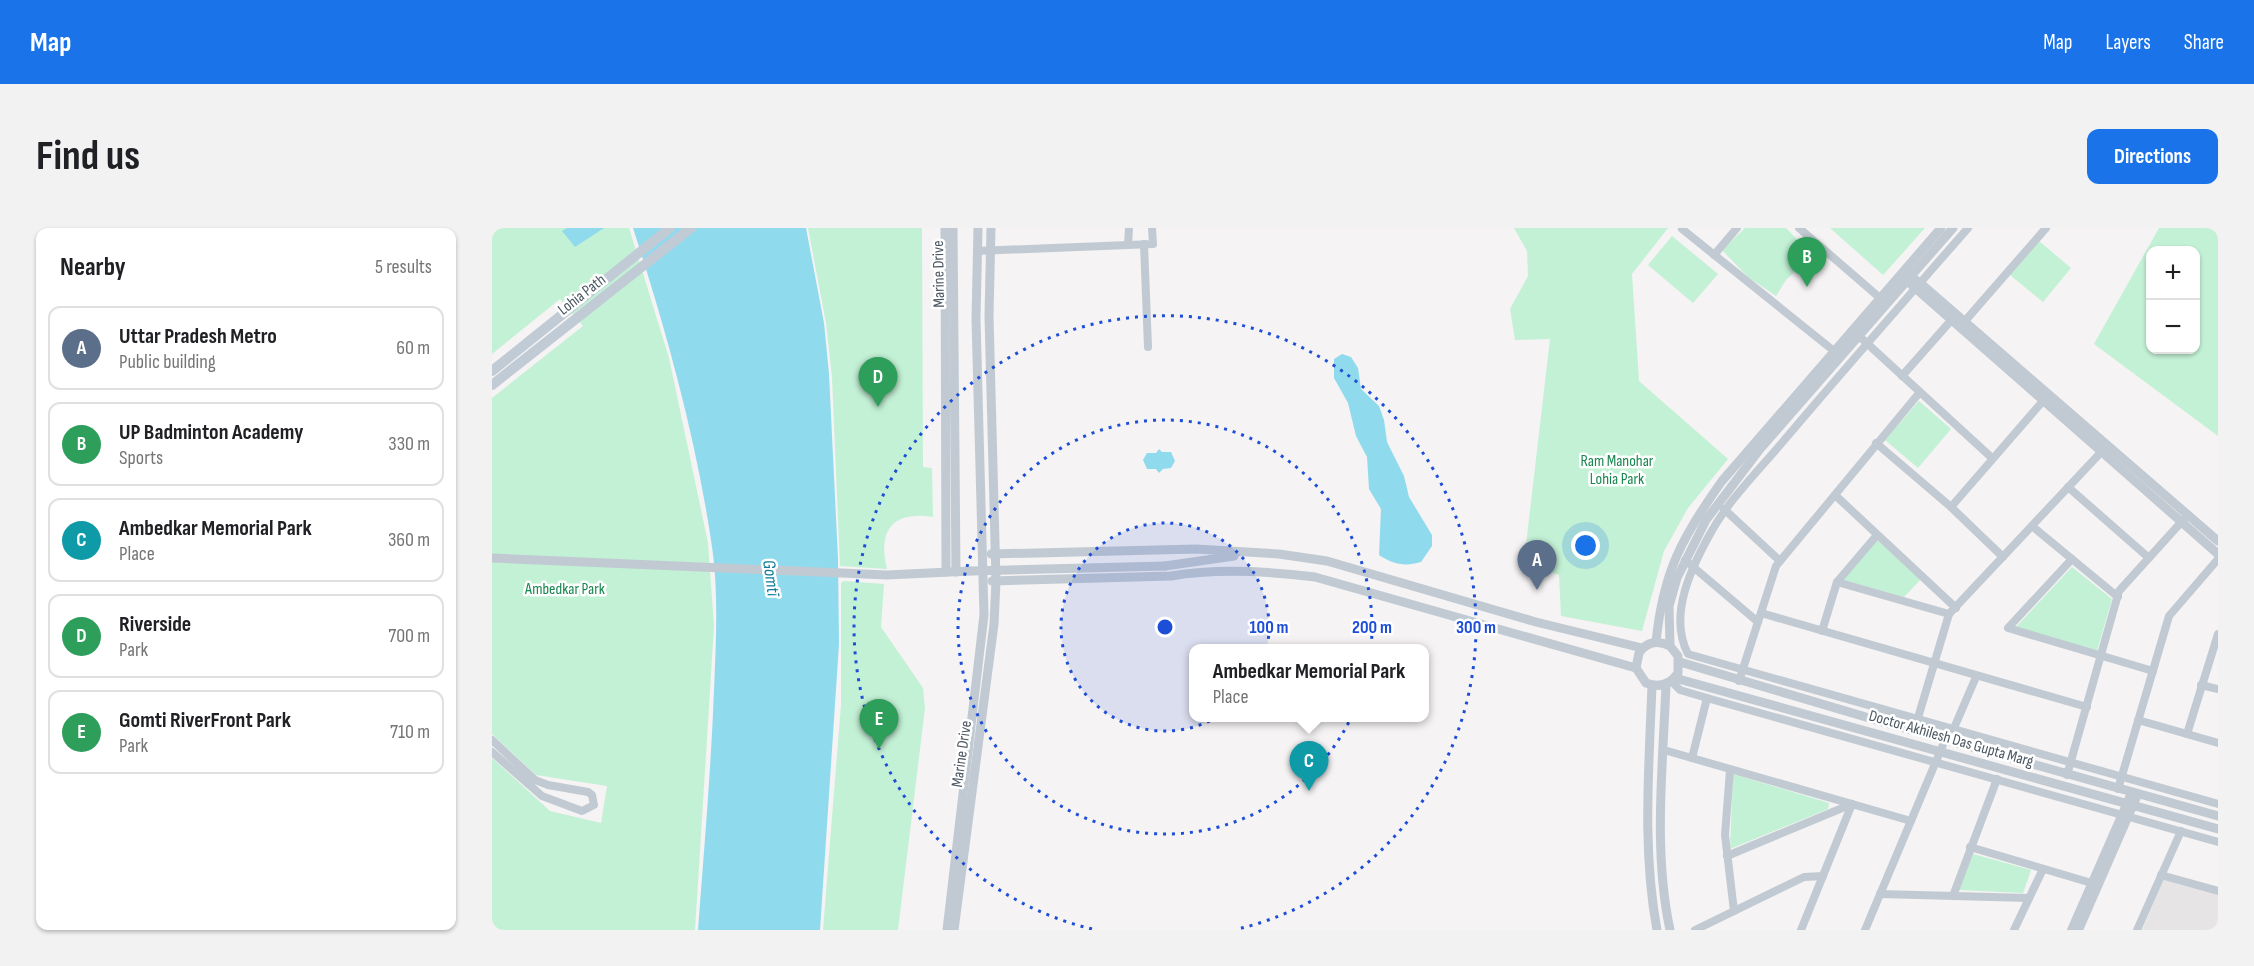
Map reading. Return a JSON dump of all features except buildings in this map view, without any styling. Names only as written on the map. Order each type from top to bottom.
[{"type":"main road","name":"Lohia Path","points":[[492,371],[670,228]]},
{"type":"main road","name":"Lohia Path","points":[[492,385],[691,228]]},
{"type":"street","name":"Marine Drive","points":[[945,228],[951,572]]},
{"type":"street","name":"Marine Drive","points":[[951,572],[953,228]]},
{"type":"street","name":"Marine Drive","points":[[947,930],[982,654],[978,228]]},
{"type":"street","name":"Marine Drive","points":[[954,930],[994,624],[996,554],[989,345],[992,228]]},
{"type":"street","points":[[1128,245],[1129,228]]},
{"type":"street","points":[[977,251],[1153,244],[1152,228]]},
{"type":"street","points":[[1714,255],[1737,228]]},
{"type":"street","points":[[1798,228],[1880,298]]},
{"type":"street","points":[[1656,642],[1660,602],[1668,574],[1701,512],[1722,481],[1941,228]]},
{"type":"street","points":[[1670,930],[1663,891],[1660,843],[1664,750],[1671,681],[1680,662],[1670,646],[1669,606],[1685,560],[1706,520],[1760,449],[1953,228]]},
{"type":"street","points":[[1968,228],[1726,510],[1710,533],[1683,595],[1679,619],[1682,642],[1688,654],[2218,804]]},
{"type":"street","points":[[1902,375],[2046,228]]},
{"type":"street","points":[[1682,229],[1834,351]]},
{"type":"street","points":[[1144,244],[1148,347]]},
{"type":"street","points":[[1902,273],[1958,319],[2185,518],[2218,554]]},
{"type":"street","points":[[1958,319],[2043,401],[2105,448]]},
{"type":"street","points":[[1859,336],[1992,458]]},
{"type":"street","points":[[1739,681],[1780,561],[1920,392]]},
{"type":"street","points":[[1952,507],[2043,401]]},
{"type":"street","points":[[1876,443],[1952,507],[2003,557]]},
{"type":"street","points":[[1914,731],[1949,614],[2105,448]]},
{"type":"street","points":[[2068,487],[2149,558]]},
{"type":"street","points":[[1834,495],[1956,608]]},
{"type":"street","points":[[1718,503],[1780,561]]},
{"type":"street","points":[[2185,518],[2218,540]]},
{"type":"street","points":[[2067,775],[2119,591],[2185,518]]},
{"type":"street","points":[[2032,526],[2118,597]]},
{"type":"street","points":[[1822,631],[1837,582],[1877,535]]},
{"type":"street","points":[[982,554],[1196,549],[1262,553],[1327,561],[1536,622],[1642,648],[1656,642],[1670,646]]},
{"type":"street","points":[[492,558],[887,575],[1166,566],[1262,553]]},
{"type":"street","points":[[2072,559],[2008,628],[2153,671]]},
{"type":"street","points":[[2118,789],[2169,616],[2218,559]]},
{"type":"street","points":[[1685,560],[1758,622]]},
{"type":"street","points":[[1166,566],[1196,572]]},
{"type":"street","points":[[983,582],[1171,576],[1196,572],[1282,573],[1334,581],[1636,668]]},
{"type":"street","points":[[1837,582],[1949,614]]},
{"type":"street","points":[[1761,613],[1934,665],[2087,707]]},
{"type":"street","points":[[2187,734],[2218,634]]},
{"type":"street","points":[[1642,648],[1637,657],[1636,668],[1641,679],[1652,685],[1671,681]]},
{"type":"street","name":"Doctor Akhilesh Das Gupta Marg","points":[[1680,662],[2067,775],[2218,816]]},
{"type":"street","points":[[1954,728],[1976,677]]},
{"type":"street","points":[[1671,681],[1680,690],[1707,698],[2218,842]]},
{"type":"street","name":"Doctor Akhilesh Das Gupta Marg","points":[[1671,681],[1941,751],[2218,829]]},
{"type":"street","points":[[1652,685],[1647,869],[1658,930]]},
{"type":"street","points":[[2201,685],[2218,689]]},
{"type":"street","points":[[1692,759],[1707,698]]},
{"type":"street","points":[[2138,720],[2218,743]]},
{"type":"street","points":[[492,740],[535,780],[548,786],[588,792],[592,795],[594,805],[582,811],[542,796],[492,752]]},
{"type":"street","points":[[1865,930],[1945,740]]},
{"type":"street","points":[[1664,750],[1911,821]]},
{"type":"street","points":[[1730,770],[1725,835],[1734,911]]},
{"type":"street","points":[[1953,896],[1997,779]]},
{"type":"street","points":[[2079,930],[2134,794]]},
{"type":"street","points":[[1727,856],[1852,804]]},
{"type":"street","points":[[1801,930],[1852,804]]},
{"type":"street","points":[[2137,930],[2181,831]]},
{"type":"street","points":[[1970,847],[2096,884]]},
{"type":"street","points":[[2014,930],[2043,869]]},
{"type":"street","points":[[2161,875],[2218,891]]},
{"type":"street","points":[[1695,930],[1804,877],[1823,876]]},
{"type":"street","points":[[2071,930],[2096,884]]},
{"type":"street","points":[[1880,894],[2029,898]]},
{"type":"shaded area","points":[[2164,879],[2218,895],[2218,930],[2142,930]]},
{"type":"green space","name":"Ambedkar Park","points":[[492,228],[629,228],[669,358],[708,543],[714,626],[695,930],[492,930],[492,758],[550,811],[601,823],[607,786],[536,775],[492,734],[492,398],[583,326],[560,299],[492,354]]},
{"type":"green space","points":[[808,228],[922,228],[923,467],[932,468],[933,517],[908,517],[892,526],[884,543],[887,569],[840,566],[832,377],[826,323]]},
{"type":"green space","name":"Ram Manohar Lohia Park","points":[[1514,228],[1668,228],[1632,274],[1639,381],[1728,459],[1688,508],[1664,551],[1642,631],[1561,616],[1559,575],[1524,562],[1550,339],[1515,340],[1510,309],[1528,276],[1527,251]]},
{"type":"green space","points":[[1745,228],[1786,228],[1812,255],[1786,280],[1776,296],[1748,277],[1722,250]]},
{"type":"green space","points":[[1830,228],[1925,228],[1883,275]]},
{"type":"green space","points":[[2159,228],[2218,228],[2218,436],[2094,344],[2146,251],[2146,354],[2200,354],[2200,246],[2149,246]]},
{"type":"green space","points":[[1672,236],[1718,274],[1693,303],[1648,265]]},
{"type":"green space","points":[[2039,241],[2071,268],[2043,302],[2010,275]]},
{"type":"green space","points":[[1919,401],[1951,429],[1918,468],[1885,440]]},
{"type":"green space","points":[[1877,540],[1921,579],[1904,597],[1843,580]]},
{"type":"green space","points":[[2072,567],[2112,599],[2097,651],[2016,627]]},
{"type":"green space","points":[[844,581],[884,584],[881,627],[923,688],[925,708],[898,930],[823,930],[841,705],[841,583]]},
{"type":"green space","points":[[1733,774],[1829,803],[1828,809],[1730,849]]},
{"type":"green space","points":[[1973,854],[2031,870],[2023,893],[1959,890]]},
{"type":"water","points":[[567,228],[604,228],[575,247],[562,231]]},
{"type":"water","name":"Gomtī","points":[[633,228],[806,228],[824,323],[829,374],[838,559],[839,644],[820,930],[698,930],[715,671],[714,559],[688,422],[657,305]]},
{"type":"water","points":[[1342,354],[1351,357],[1358,368],[1361,389],[1379,406],[1384,420],[1387,442],[1404,476],[1409,497],[1432,535],[1432,546],[1421,562],[1399,564],[1379,555],[1381,509],[1369,489],[1367,457],[1356,436],[1348,403],[1334,378],[1334,359]]},
{"type":"water","points":[[1159,449],[1162,452],[1171,452],[1175,461],[1171,468],[1163,469],[1159,473],[1156,469],[1147,469],[1143,460],[1147,453],[1156,453]]},
{"type":"place","name":"UP Badminton Academy","points":[[1807,287]]},
{"type":"place","name":"Riverside","points":[[878,407]]},
{"type":"place","name":"Uttar Pradesh Metro","points":[[1537,590]]},
{"type":"place","name":"Gomti RiverFront Park","points":[[879,749]]},
{"type":"place","name":"Ambedkar Memorial Park","points":[[1309,791]]}]
